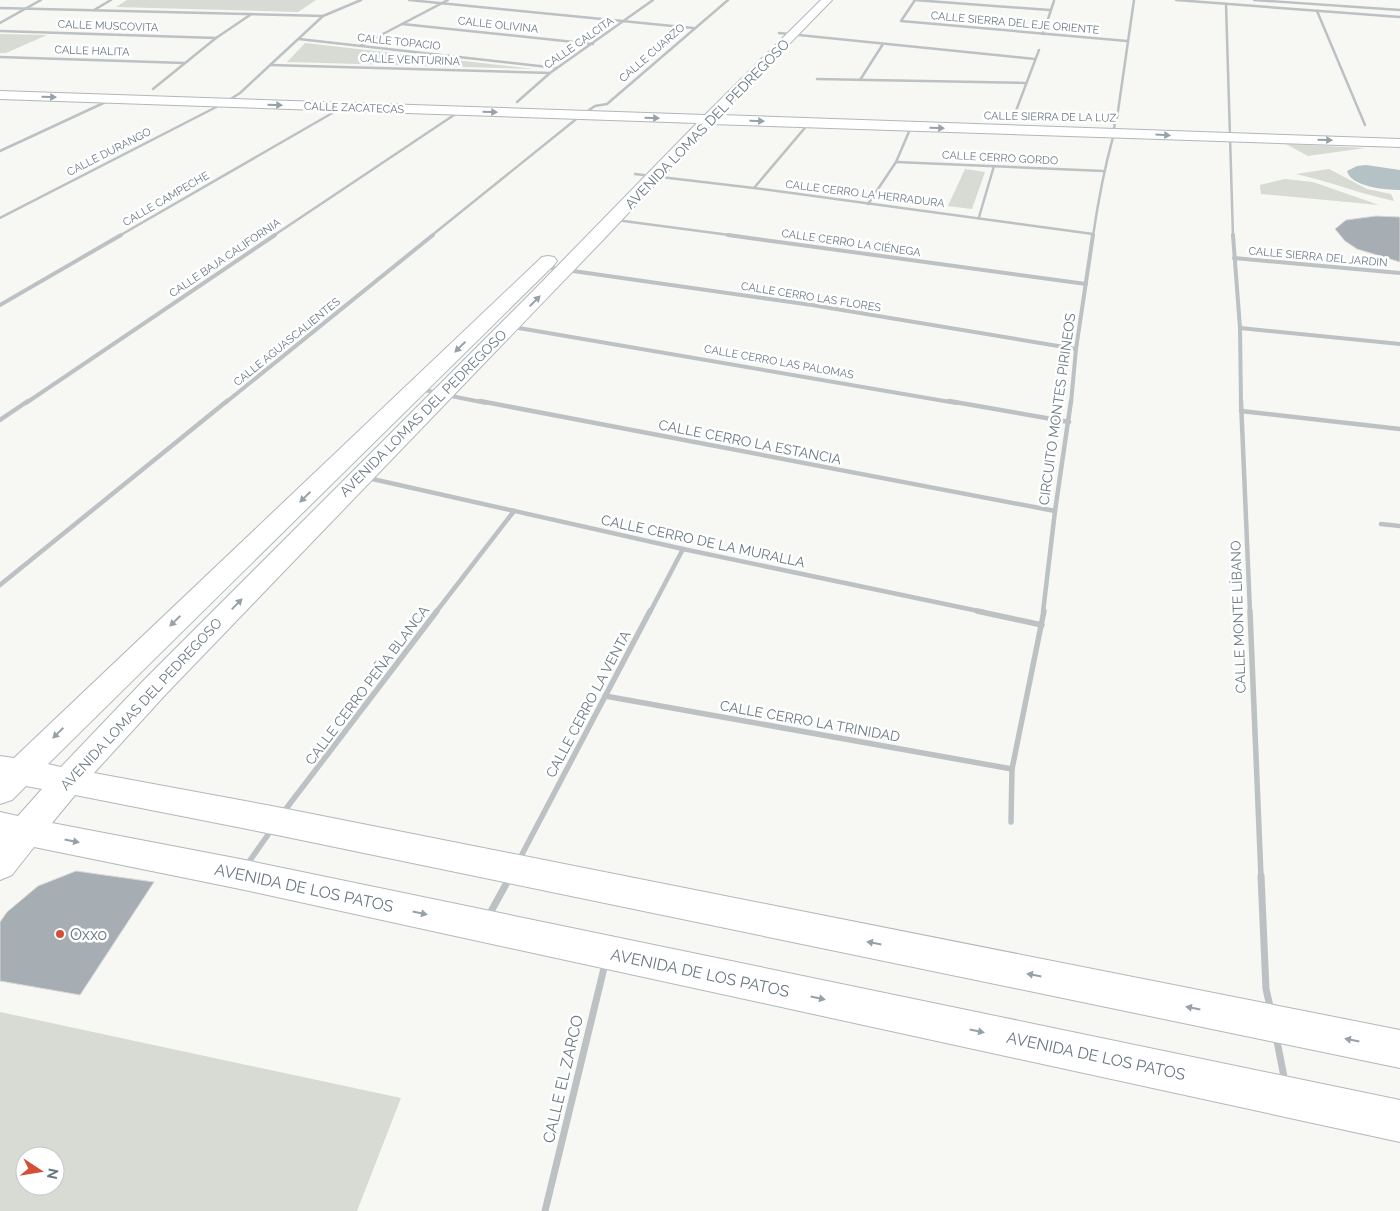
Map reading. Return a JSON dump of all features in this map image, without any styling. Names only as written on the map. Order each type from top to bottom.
[{"type":"street","points":[[0,23],[41,0]]},
{"type":"street","points":[[94,10],[111,0]]},
{"type":"street","points":[[0,8],[323,16],[361,0]]},
{"type":"street","points":[[409,0],[693,28]]},
{"type":"street","points":[[360,46],[448,0]]},
{"type":"street","points":[[642,0],[652,0]]},
{"type":"street","name":"CALLE CALCITA","points":[[517,102],[550,73],[652,0]]},
{"type":"street","name":"CALLE CUARZO","points":[[583,114],[601,106],[728,0]]},
{"type":"street","name":"AVENIDA LOMAS DEL PEDREGOSO","points":[[722,88],[780,33],[810,0]]},
{"type":"street","name":"AVENIDA LOMAS DEL PEDREGOSO","points":[[6,777],[346,473],[441,394],[542,266],[646,175],[704,115],[794,35],[826,0]]},
{"type":"street","points":[[914,0],[1050,10]]},
{"type":"street","name":"CALLE SIERRA DEL EJE ORIENTE","points":[[914,0],[901,21],[1127,41]]},
{"type":"street","name":"CIRCUITO MONTES PIRINEOS","points":[[1011,822],[1012,769],[1042,625],[1055,511],[1069,422],[1076,349],[1103,171],[1115,126],[1134,0]]},
{"type":"street","points":[[1176,0],[1400,17]]},
{"type":"street","points":[[1254,0],[1400,10]]},
{"type":"street","points":[[1043,34],[1054,2]]},
{"type":"street","name":"CALLE MONTE LÍBANO","points":[[1226,4],[1233,128],[1234,258],[1240,328],[1241,411],[1266,990],[1288,1097]]},
{"type":"street","points":[[1316,11],[1365,126]]},
{"type":"street","points":[[152,89],[216,38],[250,14]]},
{"type":"street","name":"CALLE DURANGO","points":[[0,218],[234,97],[323,16]]},
{"type":"street","name":"CALLE OLIVINA","points":[[402,24],[593,44]]},
{"type":"street","name":"CALLE MUSCOVITA","points":[[0,31],[216,38]]},
{"type":"street","points":[[780,33],[1036,59]]},
{"type":"street","name":"CALLE TOPACIO","points":[[299,39],[557,68]]},
{"type":"street","points":[[860,80],[883,44]]},
{"type":"street","points":[[1014,116],[1039,50]]},
{"type":"street","name":"CALLE HALITA","points":[[0,56],[184,63]]},
{"type":"street","name":"CALLE VENTURINA","points":[[270,65],[550,73]]},
{"type":"street","points":[[817,79],[1025,83]]},
{"type":"street","name":"CALLE ZACATECAS","points":[[0,84],[152,89],[341,108],[704,115]]},
{"type":"street","name":"CALLE ZACATECAS","points":[[0,95],[113,99],[234,97],[517,102],[601,106],[704,115]]},
{"type":"street","points":[[0,151],[113,99]]},
{"type":"street","name":"CALLE CAMPECHE","points":[[0,305],[341,108]]},
{"type":"street","name":"CALLE BAJA CALIFORNIA","points":[[0,420],[460,111]]},
{"type":"street","name":"CALLE AGUASCALIENTES","points":[[0,585],[583,114]]},
{"type":"street","name":"CALLE SIERRA DE LA LUZ","points":[[704,115],[809,123],[911,127],[1115,126],[1233,128],[1400,143]]},
{"type":"street","name":"CALLE SIERRA DE LA LUZ","points":[[704,115],[1033,116]]},
{"type":"street","name":"CALLE SIERRA DE LA LUZ","points":[[1098,118],[1115,126],[1136,119]]},
{"type":"street","name":"CALLE SIERRA DE LA LUZ","points":[[1211,121],[1233,128]]},
{"type":"street","points":[[754,188],[809,123]]},
{"type":"street","points":[[1345,125],[1382,126]]},
{"type":"street","points":[[868,204],[896,162],[911,127]]},
{"type":"street","name":"CALLE CERRO GORDO","points":[[896,162],[1103,171]]},
{"type":"street","points":[[979,217],[994,166]]},
{"type":"street","name":"AVENIDA LOMAS DEL PEDREGOSO","points":[[0,865],[12,829],[68,781],[346,473],[417,389],[566,270],[614,220],[646,175]]},
{"type":"street","name":"CALLE CERRO LA HERRADURA","points":[[646,175],[979,217],[1093,234]]},
{"type":"street","name":"CALLE CERRO LA CIÉNEGA","points":[[614,220],[1086,284]]},
{"type":"street","name":"CALLE SIERRA DEL JARDIN","points":[[1234,258],[1400,273]]},
{"type":"street","name":"CALLE CERRO LAS FLORES","points":[[542,266],[812,305],[1076,349]]},
{"type":"street","name":"CALLE CERRO LAS PALOMAS","points":[[497,325],[1069,422]]},
{"type":"street","points":[[1240,328],[1400,344]]},
{"type":"street","name":"CALLE CERRO LA ESTANCIA","points":[[417,389],[1055,511]]},
{"type":"street","points":[[1241,411],[1400,429]]},
{"type":"street","name":"CALLE CERRO DE LA MURALLA","points":[[346,473],[683,549],[1042,625]]},
{"type":"street","name":"CALLE CERRO PEÑA BLANCA","points":[[240,874],[277,821],[514,511]]},
{"type":"street","points":[[1381,524],[1400,526]]},
{"type":"street","name":"CALLE CERRO LA VENTA","points":[[483,927],[683,549]]},
{"type":"street","name":"CALLE CERRO LA TRINIDAD","points":[[605,696],[1012,769]]},
{"type":"street","points":[[6,777],[68,781],[277,821],[1400,1049]]},
{"type":"street","name":"AVENIDA DE LOS PATOS","points":[[12,829],[240,874],[1400,1121]]},
{"type":"street","name":"CALLE EL ZARCO","points":[[546,1211],[607,953]]},
{"type":"shaded area","points":[[127,0],[316,0],[298,12],[116,7]]},
{"type":"shaded area","points":[[0,34],[47,35],[6,53],[0,53]]},
{"type":"shaded area","points":[[305,43],[534,69],[287,62]]},
{"type":"shaded area","points":[[1286,144],[1365,148],[1308,156]]},
{"type":"shaded area","points":[[1366,165],[1400,170],[1400,190],[1362,184],[1355,181],[1347,171],[1357,166]]},
{"type":"shaded area","points":[[965,169],[985,172],[972,209],[948,206]]},
{"type":"shaded area","points":[[1329,169],[1367,189],[1391,194],[1394,201],[1296,174]]},
{"type":"shaded area","points":[[1285,179],[1313,182],[1379,205],[1261,194],[1260,185]]},
{"type":"shaded area","points":[[0,1012],[401,1098],[357,1211],[0,1211]]},
{"type":"building","points":[[1376,216],[1400,217],[1400,262],[1357,249],[1345,241],[1335,229],[1346,220]]},
{"type":"building","points":[[76,871],[154,882],[80,995],[0,981],[0,922],[7,912],[38,886]]},
{"type":"place","name":"Oxxo","points":[[60,934]]}]
